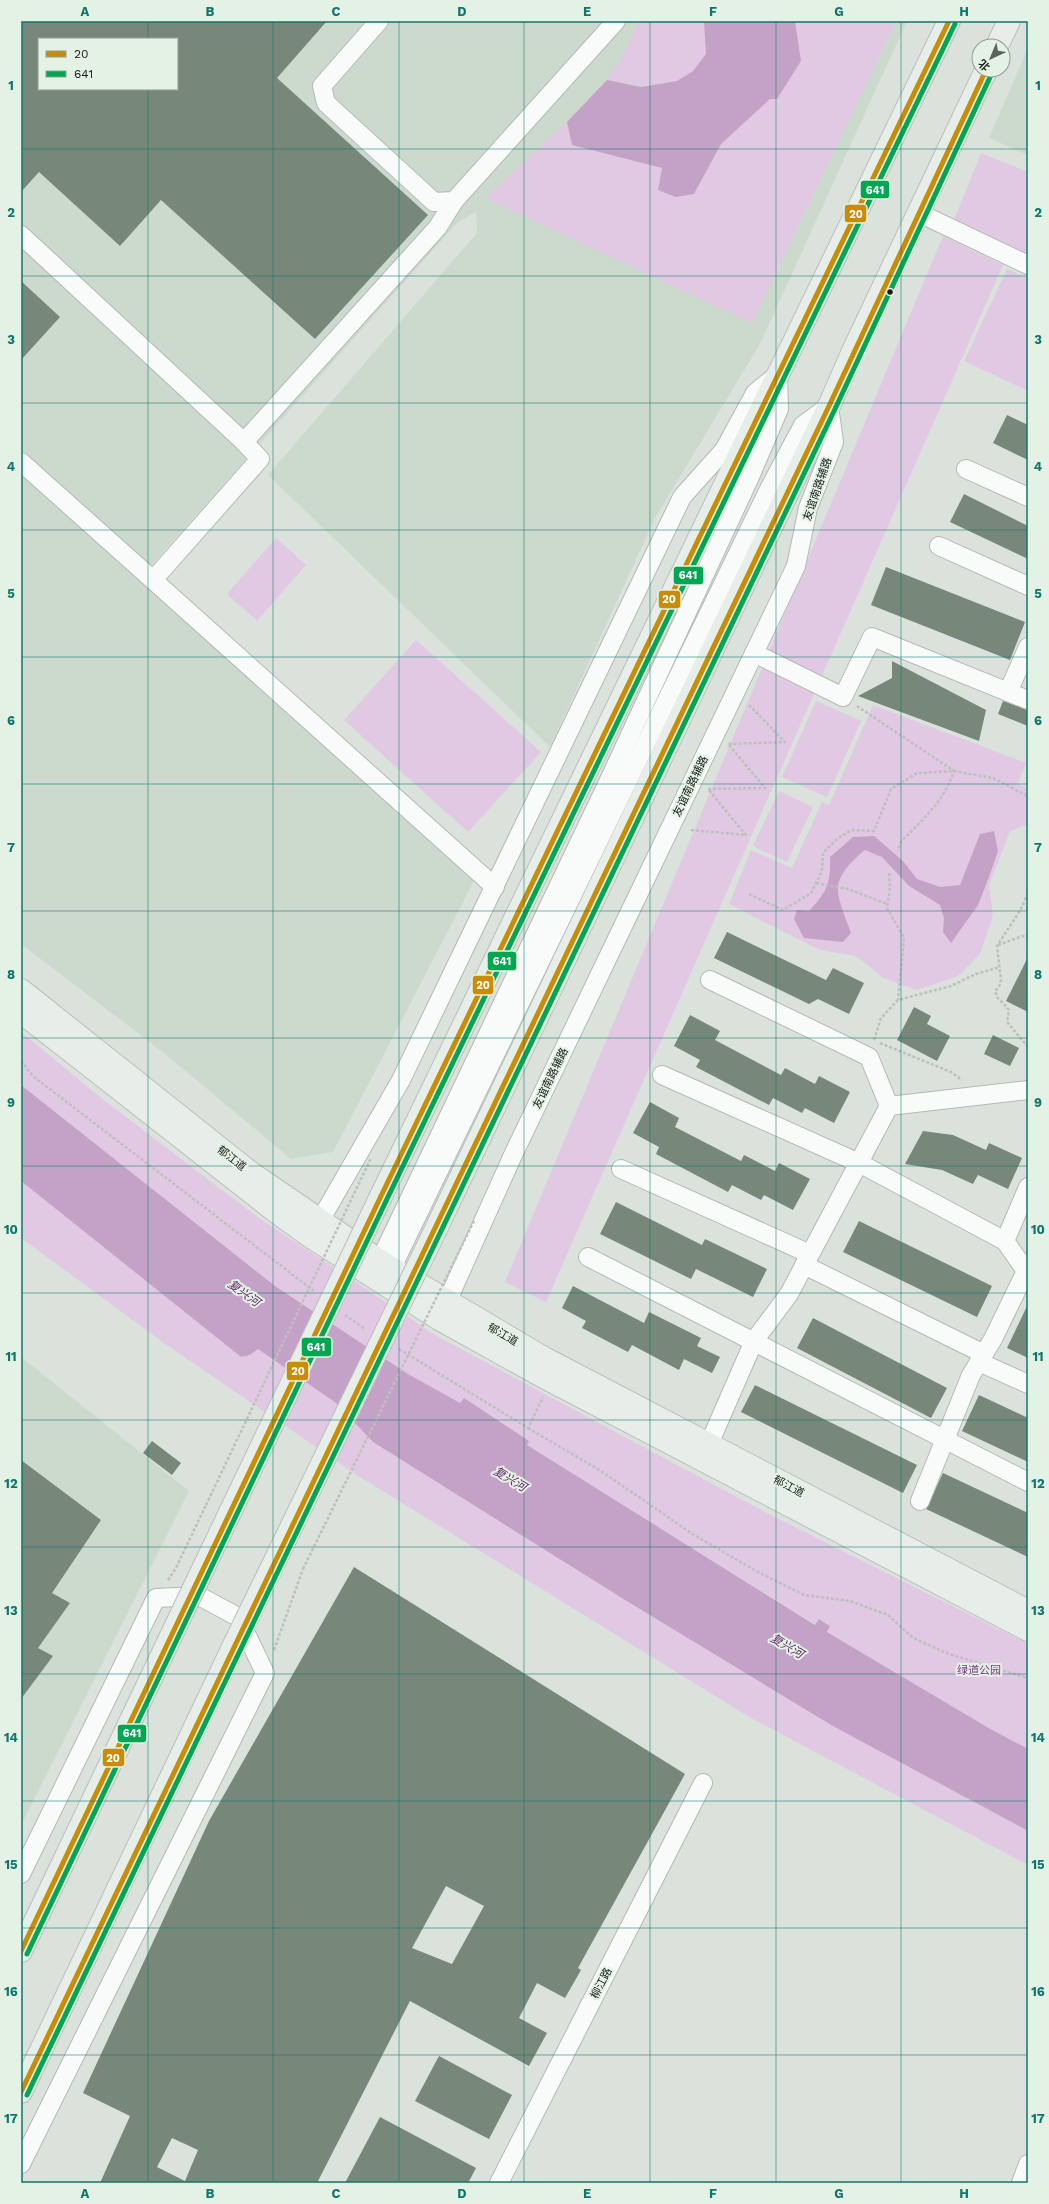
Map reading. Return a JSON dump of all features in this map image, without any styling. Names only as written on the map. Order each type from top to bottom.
[{"type":"main road","points":[[21,1951],[381,1196],[949,21]]},
{"type":"main road","points":[[1001,38],[1009,21]]},
{"type":"main road","points":[[21,2092],[234,1645],[436,1229],[829,406],[982,78]]},
{"type":"main road","name":"郁江道","points":[[21,990],[251,1173],[315,1228]]},
{"type":"main road","name":"郁江道","points":[[21,1012],[237,1183],[315,1228],[382,1273],[443,1310],[551,1381],[1028,1630]]},
{"type":"main road","name":"郁江道","points":[[443,1310],[544,1358],[1028,1611]]},
{"type":"street","points":[[379,21],[322,86],[326,102],[434,202],[454,201]]},
{"type":"street","points":[[244,442],[438,227],[454,201],[616,21]]},
{"type":"street","points":[[919,213],[1028,264]]},
{"type":"street","points":[[21,235],[244,442],[260,459],[153,580]]},
{"type":"street","points":[[315,1228],[401,1080],[682,497],[724,450],[754,393],[778,374]]},
{"type":"street","points":[[382,1273],[749,479],[779,409],[778,374]]},
{"type":"street","points":[[382,1273],[768,491],[803,425],[829,406]]},
{"type":"street","name":"友谊南路辅路","points":[[443,1310],[513,1155],[796,566],[808,508],[834,442],[829,406]]},
{"type":"street","points":[[21,462],[495,887]]},
{"type":"street","points":[[966,469],[1028,497]]},
{"type":"street","points":[[939,546],[1028,586]]},
{"type":"street","points":[[754,653],[843,697],[872,637],[1028,700]]},
{"type":"street","points":[[1008,692],[1028,647]]},
{"type":"street","points":[[709,1444],[754,1341],[789,1294],[889,1106],[871,1049],[710,980]]},
{"type":"street","points":[[662,1075],[859,1163],[1005,1241],[1027,1271],[971,1375],[920,1501]]},
{"type":"street","points":[[889,1106],[1028,1090]]},
{"type":"street","points":[[622,1169],[807,1260],[1028,1384]]},
{"type":"street","points":[[1005,1241],[1028,1186]]},
{"type":"street","points":[[588,1257],[1028,1482]]},
{"type":"street","points":[[21,1874],[156,1598],[199,1596],[238,1617],[265,1673],[21,2164]]},
{"type":"street","name":"柳江路","points":[[499,2183],[703,1783]]},
{"type":"street","points":[[1021,2183],[1028,2164]]},
{"type":"path","points":[[843,697],[954,771]]},
{"type":"path","points":[[691,830],[746,835],[708,789],[765,788],[728,744],[785,742],[749,705]]},
{"type":"path","points":[[898,851],[900,843],[936,807],[948,787],[954,771]]},
{"type":"path","points":[[749,894],[783,910],[812,893],[822,871],[824,853],[838,838],[852,830],[874,831],[891,789],[917,773],[954,771],[993,778],[1028,796]]},
{"type":"path","points":[[889,873],[887,908],[904,938],[898,1000]]},
{"type":"path","points":[[816,883],[848,889],[887,904]]},
{"type":"path","points":[[1028,894],[997,946],[1001,980],[999,987],[995,991],[997,998],[1009,1010],[1007,1022],[1028,1047]]},
{"type":"path","points":[[997,946],[1023,936],[1028,937]]},
{"type":"path","points":[[964,1097],[963,1081],[951,1072],[871,1049],[881,1018],[898,1000],[938,990],[1000,967]]},
{"type":"path","points":[[21,1062],[34,1077],[320,1295]]},
{"type":"path","points":[[176,1568],[372,1158]]},
{"type":"path","points":[[283,1625],[303,1569],[474,1221]]},
{"type":"path","points":[[345,1314],[370,1332]]},
{"type":"path","points":[[397,1348],[601,1471],[694,1535],[758,1572],[804,1595],[850,1601],[888,1615],[913,1638],[935,1648],[949,1654],[1028,1678]]},
{"type":"path","points":[[528,1428],[551,1381]]},
{"type":"shaded area","points":[[21,21],[907,21],[760,344],[655,518],[550,747],[268,475],[477,233],[476,212],[458,222],[139,579],[474,881],[333,1152],[291,1159],[164,1053],[21,944]]},
{"type":"shaded area","points":[[1028,48],[1028,155],[989,138]]},
{"type":"shaded area","points":[[21,1357],[189,1491],[21,1825]]},
{"type":"green space","points":[[638,21],[704,21],[706,54],[693,71],[684,78],[674,82],[640,85],[607,80],[624,53]]},
{"type":"green space","points":[[795,21],[896,21],[752,323],[485,198],[567,122],[572,145],[662,168],[694,194],[721,144],[770,99],[801,61]]},
{"type":"green space","points":[[981,153],[1028,172],[1028,255],[954,220]]},
{"type":"green space","points":[[943,236],[1003,265],[546,1302],[505,1282]]},
{"type":"green space","points":[[1007,269],[1028,278],[1028,391],[964,361]]},
{"type":"green space","points":[[276,538],[306,565],[257,621],[227,594]]},
{"type":"green space","points":[[416,640],[541,752],[468,832],[344,720]]},
{"type":"green space","points":[[816,701],[861,721],[827,797],[782,777]]},
{"type":"green space","points":[[873,705],[1026,763],[1018,784],[1028,788],[1028,824],[1010,831],[989,885],[993,916],[980,954],[958,976],[917,990],[883,978],[856,956],[820,950],[729,904],[751,850],[792,868],[822,802],[829,805]]},
{"type":"green space","points":[[779,791],[813,807],[787,862],[753,846]]},
{"type":"green space","name":"绿道公园","points":[[21,1032],[105,1101],[256,1216],[435,1335],[759,1509],[1028,1644],[1028,1749],[987,1727],[827,1632],[830,1626],[820,1619],[816,1625],[526,1445],[529,1441],[464,1399],[460,1404],[408,1374],[275,1286],[21,1085]]},
{"type":"green space","points":[[21,1181],[241,1357],[250,1355],[258,1349],[336,1403],[373,1442],[625,1600],[831,1725],[1028,1831],[1028,1865],[751,1718],[360,1477],[164,1343],[21,1238]]},
{"type":"water","points":[[704,21],[795,21],[801,61],[777,99],[770,99],[721,144],[694,194],[676,197],[658,190],[662,168],[572,145],[567,122],[607,80],[641,87],[677,81],[693,71],[706,54]]},
{"type":"water","points":[[994,831],[998,851],[989,877],[978,905],[951,943],[943,932],[944,918],[940,905],[909,886],[882,857],[865,850],[848,866],[839,882],[839,898],[851,933],[843,942],[804,938],[794,919],[797,910],[809,911],[820,898],[829,881],[830,857],[853,837],[874,836],[903,861],[917,879],[940,887],[960,885],[980,834]]},
{"type":"water","name":"复兴河","points":[[21,1085],[275,1286],[408,1374],[460,1403],[464,1398],[529,1441],[527,1445],[815,1625],[819,1619],[830,1626],[827,1632],[987,1727],[1028,1749],[1028,1831],[831,1725],[625,1600],[373,1442],[336,1403],[258,1349],[250,1355],[241,1357],[21,1181]]},
{"type":"building","points":[[21,21],[327,21],[277,78],[428,215],[315,339],[161,200],[120,246],[39,172],[21,192]]},
{"type":"building","points":[[21,281],[60,317],[21,360]]},
{"type":"building","points":[[1007,415],[1028,425],[1028,460],[993,443]]},
{"type":"building","points":[[964,494],[1028,526],[1028,559],[950,522]]},
{"type":"building","points":[[886,567],[1025,622],[1010,660],[871,605]]},
{"type":"building","points":[[892,661],[986,710],[979,741],[858,696],[892,678]]},
{"type":"building","points":[[1003,701],[1028,710],[1028,726],[998,714]]},
{"type":"building","points":[[727,932],[826,980],[833,968],[864,983],[849,1014],[818,999],[809,1004],[714,958]]},
{"type":"building","points":[[1028,957],[1028,1012],[1006,1001]]},
{"type":"building","points":[[914,1007],[931,1016],[927,1024],[950,1036],[937,1061],[897,1040]]},
{"type":"building","points":[[690,1015],[720,1031],[715,1040],[781,1075],[785,1068],[815,1084],[819,1076],[850,1092],[834,1123],[805,1108],[802,1113],[773,1098],[769,1105],[696,1067],[700,1060],[674,1046]]},
{"type":"building","points":[[993,1035],[1019,1048],[1010,1066],[984,1054]]},
{"type":"building","points":[[650,1102],[679,1118],[675,1127],[741,1161],[744,1155],[775,1171],[779,1163],[810,1179],[793,1210],[764,1195],[761,1200],[732,1185],[728,1192],[656,1154],[659,1147],[633,1133]]},
{"type":"building","points":[[923,1131],[953,1135],[986,1150],[989,1143],[1022,1158],[1008,1189],[978,1175],[973,1184],[942,1170],[905,1164]]},
{"type":"building","points":[[616,1202],[702,1245],[705,1239],[767,1269],[753,1297],[696,1269],[691,1279],[600,1234]]},
{"type":"building","points":[[859,1221],[992,1286],[977,1317],[843,1252]]},
{"type":"building","points":[[573,1286],[644,1323],[649,1312],[701,1338],[697,1346],[720,1357],[712,1373],[684,1359],[679,1370],[632,1345],[628,1352],[582,1328],[586,1321],[562,1308]]},
{"type":"building","points":[[1028,1304],[1028,1358],[1007,1348]]},
{"type":"building","points":[[813,1318],[947,1388],[931,1418],[797,1348]]},
{"type":"building","points":[[755,1385],[917,1465],[903,1493],[741,1412]]},
{"type":"building","points":[[979,1395],[1028,1418],[1028,1462],[962,1431]]},
{"type":"building","points":[[152,1441],[181,1463],[172,1475],[143,1453]]},
{"type":"building","points":[[21,1460],[101,1520],[52,1593],[70,1603],[38,1648],[53,1656],[21,1699]]},
{"type":"building","points":[[943,1473],[1028,1513],[1028,1557],[926,1509]]},
{"type":"building","points":[[354,1567],[685,1774],[578,1968],[581,1970],[565,1998],[537,1983],[519,2018],[547,2033],[529,2066],[410,2001],[317,2183],[100,2183],[130,2116],[83,2093],[209,1821]],"holes":[[[446,1886],[484,1906],[452,1964],[412,1948]],[[172,2138],[198,2150],[185,2181],[157,2167]]]},
{"type":"building","points":[[439,2056],[512,2095],[489,2139],[415,2101]]},
{"type":"building","points":[[380,2117],[476,2168],[468,2183],[345,2183]]},
{"type":"transit line","name":"20","points":[[21,1951],[381,1196],[949,21]]},
{"type":"transit line","name":"641","points":[[27,1954],[387,1199],[955,24]]},
{"type":"transit line","name":"20","points":[[21,2092],[829,406],[982,78]]},
{"type":"transit line","name":"641","points":[[27,2095],[835,409],[990,78]]}]
